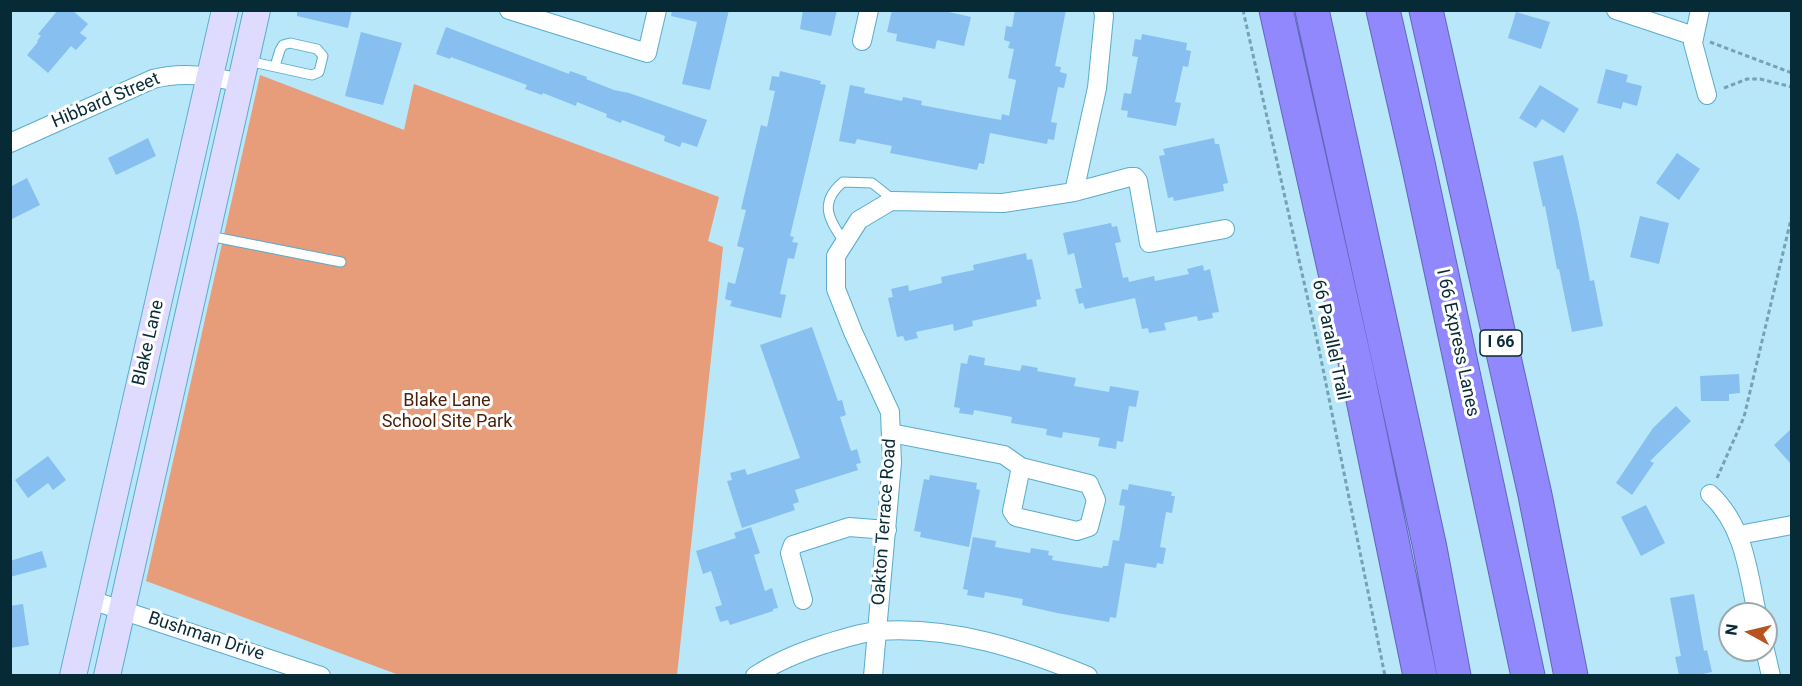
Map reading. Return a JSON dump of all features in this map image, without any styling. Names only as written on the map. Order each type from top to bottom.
[{"type":"highway","points":[[1276,10],[1356,366],[1420,675]]},
{"type":"highway","points":[[1312,10],[1430,548],[1454,675]]},
{"type":"highway","name":"I 66 Express Lanes","points":[[1383,10],[1528,675]]},
{"type":"highway","name":"I 66","points":[[1426,10],[1535,495],[1571,675]]},
{"type":"main road","name":"Blake Lane","points":[[73,675],[225,10]]},
{"type":"main road","name":"Blake Lane","points":[[107,675],[257,10]]},
{"type":"street","points":[[509,10],[647,53],[657,10]]},
{"type":"street","points":[[862,41],[869,10]]},
{"type":"street","points":[[1074,192],[1097,88],[1103,10]]},
{"type":"street","points":[[1616,10],[1694,36]]},
{"type":"street","points":[[1700,10],[1694,36],[1695,52],[1707,94]]},
{"type":"street","name":"Hibbard Street","points":[[10,143],[153,79],[168,75],[210,76],[243,72]]},
{"type":"street","name":"Oakton Terrace Road","points":[[873,675],[892,463],[890,412],[836,289],[836,256],[860,220],[891,201],[1003,203],[1074,192],[1135,177],[1138,181],[1149,243],[1225,229]]},
{"type":"street","points":[[891,433],[1004,455],[1022,467],[1089,484],[1096,500],[1089,527],[1077,531],[1016,517],[1012,511],[1022,467]]},
{"type":"street","points":[[1710,494],[1726,511],[1739,535],[1754,602]]},
{"type":"street","points":[[1739,535],[1791,525]]},
{"type":"street","points":[[803,600],[790,553],[793,545],[849,526],[887,530]]},
{"type":"street","name":"Bushman Drive","points":[[91,600],[269,667],[321,675]]},
{"type":"street","points":[[754,675],[775,662],[804,651],[878,631],[934,632],[965,636],[1002,645],[1079,674]]},
{"type":"lane","points":[[243,72],[275,66],[312,75],[319,72],[323,56],[317,49],[290,43],[283,45],[275,66]]},
{"type":"lane","points":[[845,243],[829,220],[828,207],[833,191],[838,186],[843,182],[872,183],[895,201]]},
{"type":"lane","points":[[206,236],[341,262]]},
{"type":"path","name":"66 Parallel Trail","points":[[1243,10],[1319,349],[1385,675]]},
{"type":"path","points":[[1694,36],[1791,73]]},
{"type":"path","points":[[1707,94],[1747,79],[1760,79],[1791,87]]},
{"type":"path","points":[[1710,494],[1744,417],[1791,215]]},
{"type":"green space","name":"Blake Lane School Site Park","points":[[260,75],[404,130],[414,84],[719,197],[708,241],[723,247],[677,675],[399,675],[146,581]]},
{"type":"building","points":[[58,10],[72,10],[88,24],[80,33],[87,38],[76,50],[71,46],[48,73],[27,55],[38,42],[41,36],[38,34]]},
{"type":"building","points":[[297,10],[352,10],[348,28],[297,16]]},
{"type":"building","points":[[672,10],[729,10],[710,90],[682,84],[697,22],[671,16]]},
{"type":"building","points":[[803,10],[837,10],[831,36],[800,29]]},
{"type":"building","points":[[892,10],[940,10],[971,17],[964,46],[937,40],[935,49],[896,41],[897,34],[887,32]]},
{"type":"building","points":[[1015,10],[1066,10],[1055,66],[1061,67],[1060,72],[1067,74],[1064,88],[1058,87],[1051,122],[1057,123],[1054,140],[1048,139],[1047,144],[990,133],[984,164],[979,163],[977,170],[890,153],[892,146],[857,139],[855,144],[839,141],[850,85],[865,88],[864,93],[902,101],[903,97],[922,101],[921,105],[1001,120],[1002,114],[1009,116],[1016,80],[1008,78],[1014,49],[1008,48],[1010,42],[1004,40],[1006,26],[1012,27]]},
{"type":"building","points":[[1516,12],[1550,22],[1541,49],[1508,38]]},
{"type":"building","points":[[446,27],[569,74],[570,71],[614,90],[707,120],[697,147],[682,142],[680,147],[664,141],[665,136],[622,120],[621,123],[606,117],[607,114],[577,102],[576,106],[543,93],[542,95],[525,89],[527,85],[451,57],[450,59],[436,54]]},
{"type":"building","points":[[361,32],[402,43],[383,105],[345,96]]},
{"type":"building","points":[[1142,34],[1187,43],[1186,50],[1191,51],[1188,67],[1183,66],[1175,102],[1181,103],[1176,126],[1127,117],[1128,111],[1121,110],[1124,93],[1131,94],[1138,57],[1132,56],[1135,39],[1141,40]]},
{"type":"building","points":[[1606,69],[1628,75],[1626,82],[1642,86],[1637,106],[1623,102],[1621,109],[1597,103]]},
{"type":"building","points":[[780,71],[821,81],[820,84],[826,85],[790,236],[794,237],[792,242],[798,243],[794,259],[788,258],[780,294],[786,295],[781,318],[730,306],[732,301],[725,299],[728,282],[735,284],[744,248],[737,246],[746,210],[741,209],[761,125],[767,127],[775,91],[769,90],[772,76],[779,77]]},
{"type":"building","points":[[1540,85],[1579,109],[1564,133],[1542,119],[1536,128],[1519,118]]},
{"type":"building","points":[[148,138],[156,156],[116,175],[108,158]]},
{"type":"building","points":[[1214,138],[1215,144],[1219,144],[1228,183],[1223,184],[1224,191],[1174,201],[1173,197],[1168,198],[1159,156],[1165,155],[1163,149]]},
{"type":"building","points":[[1677,153],[1700,169],[1679,200],[1656,183]]},
{"type":"building","points":[[1563,155],[1590,281],[1594,280],[1603,326],[1572,332],[1545,206],[1543,207],[1533,162]]},
{"type":"building","points":[[27,178],[40,205],[10,220],[10,187]]},
{"type":"building","points":[[1640,216],[1669,223],[1659,264],[1630,257]]},
{"type":"building","points":[[1111,223],[1112,227],[1117,226],[1121,242],[1115,243],[1123,278],[1128,277],[1129,282],[1154,276],[1155,281],[1189,274],[1187,269],[1203,265],[1204,271],[1210,269],[1219,312],[1212,313],[1213,318],[1198,321],[1197,316],[1164,323],[1166,330],[1149,333],[1148,328],[1142,329],[1135,298],[1085,309],[1083,303],[1079,304],[1075,289],[1082,288],[1074,253],[1068,255],[1063,233]]},
{"type":"building","points":[[1026,253],[1027,260],[1032,259],[1041,299],[1036,300],[1037,306],[972,321],[973,326],[954,331],[953,324],[916,332],[918,338],[905,341],[903,336],[897,337],[888,298],[893,297],[891,289],[908,285],[909,291],[942,283],[941,277],[974,270],[973,265]]},
{"type":"building","points":[[812,327],[838,401],[842,400],[846,415],[840,417],[851,451],[857,449],[861,463],[856,464],[858,470],[795,490],[799,502],[793,504],[795,510],[742,528],[727,481],[732,480],[730,473],[745,469],[747,475],[800,458],[760,345]]},
{"type":"building","points":[[969,355],[985,358],[984,365],[1020,371],[1022,365],[1038,368],[1037,371],[1076,378],[1074,386],[1109,392],[1110,386],[1139,391],[1136,407],[1129,406],[1123,442],[1117,441],[1116,449],[1098,446],[1100,438],[1063,432],[1062,438],[1046,435],[1047,429],[1011,423],[1012,417],[974,410],[973,415],[959,413],[960,408],[954,407],[961,363],[967,364]]},
{"type":"building","points":[[1739,374],[1740,393],[1729,394],[1729,401],[1701,401],[1700,376]]},
{"type":"building","points":[[1676,406],[1691,421],[1650,461],[1654,463],[1632,495],[1616,483],[1653,428]]},
{"type":"building","points":[[1791,429],[1791,464],[1774,445]]},
{"type":"building","points":[[48,456],[66,480],[53,490],[48,483],[28,498],[15,480]]},
{"type":"building","points":[[930,475],[977,483],[976,489],[980,490],[969,547],[920,537],[921,532],[914,531],[924,479],[929,480]]},
{"type":"building","points":[[1129,484],[1172,492],[1171,496],[1175,496],[1172,513],[1166,512],[1160,547],[1166,548],[1163,564],[1157,563],[1156,568],[1125,563],[1116,618],[1110,617],[1109,622],[1057,613],[1022,605],[1023,599],[985,592],[984,598],[967,595],[968,590],[963,589],[973,537],[996,541],[995,547],[1030,553],[1031,548],[1049,551],[1048,555],[1053,556],[1052,560],[1102,568],[1108,566],[1113,540],[1119,541],[1125,506],[1119,505],[1122,489],[1128,490]]},
{"type":"building","points":[[1646,505],[1665,543],[1641,556],[1621,517]]},
{"type":"building","points":[[751,527],[760,553],[754,555],[765,591],[772,588],[778,608],[730,625],[728,620],[720,622],[715,607],[722,605],[711,571],[703,574],[696,551],[736,538],[734,533]]},
{"type":"building","points":[[42,551],[47,567],[10,577],[10,561]]},
{"type":"building","points":[[1694,594],[1704,651],[1707,650],[1712,672],[1679,675],[1675,657],[1681,656],[1670,598]]},
{"type":"building","points":[[23,604],[29,645],[10,648],[10,606]]}]
